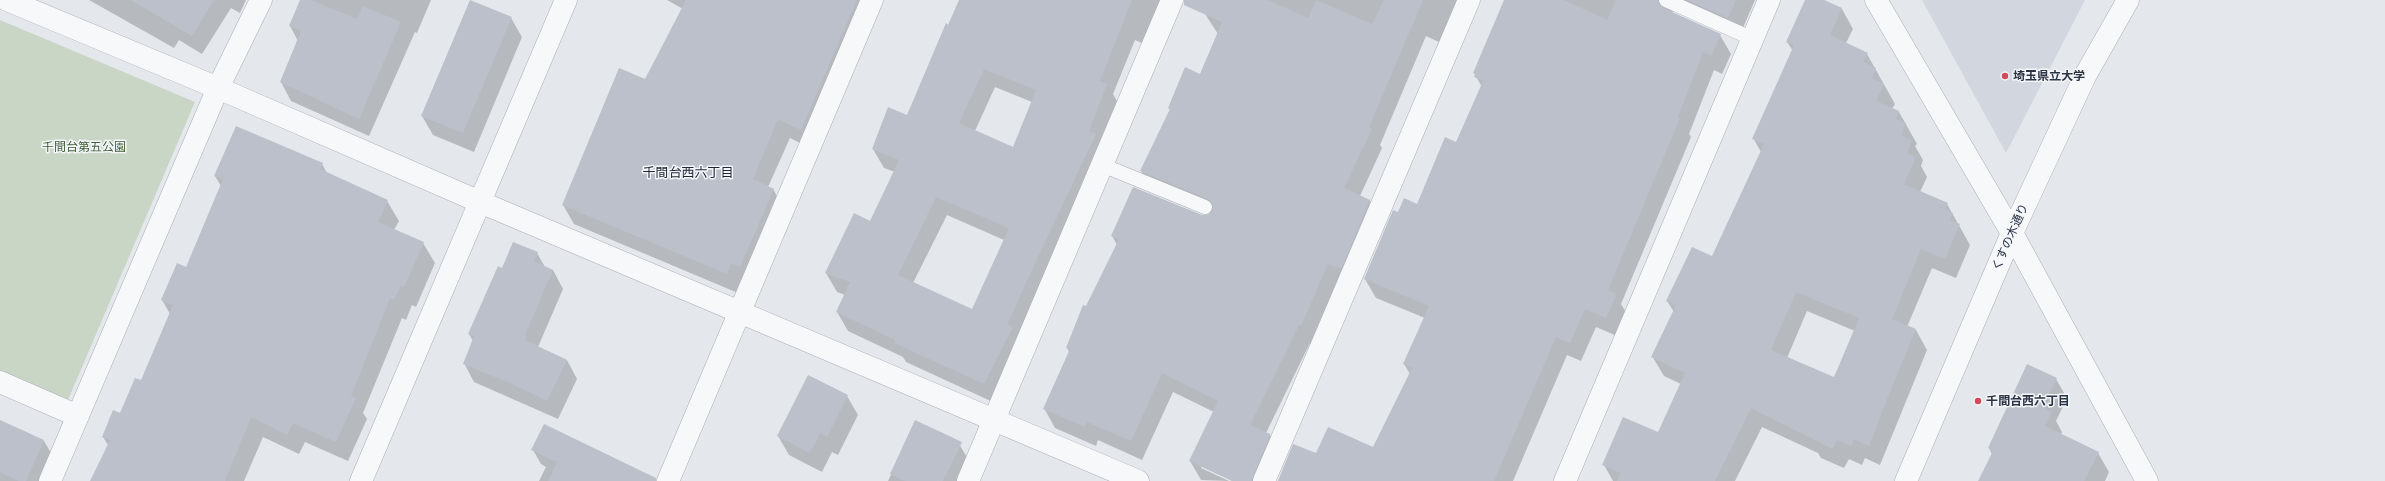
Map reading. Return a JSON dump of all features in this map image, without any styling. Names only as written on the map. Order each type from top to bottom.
[{"type":"street","points":[[7,0],[218,88],[480,202],[1138,481]]},
{"type":"street","points":[[50,481],[218,88],[261,0]]},
{"type":"street","points":[[361,481],[566,0]]},
{"type":"street","points":[[668,481],[872,0]]},
{"type":"street","points":[[968,481],[1172,0]]},
{"type":"street","points":[[1264,481],[1469,0]]},
{"type":"street","points":[[1565,481],[1769,0]]},
{"type":"street","points":[[1876,0],[2012,233],[2147,481]]},
{"type":"street","name":"くすの木通り","points":[[1906,481],[2012,233],[2085,76],[2128,0]]},
{"type":"street","points":[[0,382],[78,416]]},
{"type":"lane","points":[[1666,0],[1753,38]]},
{"type":"lane","points":[[1102,165],[1205,207]]},
{"type":"shaded area","name":"埼玉県立大学","points":[[1922,0],[2085,0],[2006,153]]},
{"type":"green space","name":"千間台第五公園","points":[[0,20],[195,102],[68,400],[0,371]]},
{"type":"building","points":[[131,0],[214,0],[192,36]]},
{"type":"building","points":[[300,0],[311,0],[357,19],[363,6],[401,22],[359,119],[280,82],[301,31],[289,26]]},
{"type":"building","points":[[470,0],[512,17],[463,133],[421,116]]},
{"type":"building","points":[[686,0],[857,0],[801,130],[778,119],[753,179],[774,189],[740,267],[731,263],[727,274],[562,205],[619,68],[645,79]]},
{"type":"building","points":[[959,0],[1132,0],[1100,81],[1107,84],[1089,131],[1096,134],[1007,325],[1013,327],[984,384],[894,343],[895,340],[836,312],[850,282],[825,273],[854,213],[870,221],[899,160],[872,149],[888,107],[907,115],[946,23],[948,25]],"holes":[[[984,69],[1036,90],[1013,147],[959,123]],[[936,197],[1009,228],[972,309],[898,275]]]},
{"type":"building","points":[[1184,0],[1268,0],[1308,18],[1316,0],[1372,24],[1384,0],[1423,0],[1369,127],[1372,129],[1344,188],[1370,200],[1341,269],[1328,264],[1301,326],[1299,325],[1250,425],[1270,434],[1252,481],[1232,481],[1189,461],[1218,401],[1162,373],[1131,441],[1087,422],[1085,427],[1043,409],[1070,349],[1066,348],[1083,305],[1086,306],[1119,239],[1111,236],[1133,187],[1202,215],[1210,214],[1213,210],[1212,202],[1208,199],[1140,171],[1170,109],[1168,108],[1185,67],[1200,74],[1222,22],[1184,5]]},
{"type":"building","points":[[1504,0],[1564,0],[1607,20],[1616,0],[1658,0],[1663,8],[1721,34],[1711,56],[1703,52],[1678,117],[1680,118],[1608,290],[1617,294],[1606,318],[1585,309],[1570,343],[1556,337],[1494,481],[1278,481],[1293,444],[1316,453],[1328,427],[1373,447],[1412,368],[1403,364],[1429,306],[1364,279],[1393,210],[1398,212],[1404,198],[1417,204],[1445,137],[1456,142],[1483,81],[1474,77],[1475,74],[1473,73]]},
{"type":"building","points":[[1687,0],[1736,0],[1728,18]]},
{"type":"building","points":[[1805,0],[1824,0],[1842,8],[1830,35],[1868,53],[1863,62],[1876,68],[1872,78],[1884,84],[1876,101],[1899,111],[1896,119],[1906,123],[1901,135],[1912,140],[1907,153],[1916,157],[1904,184],[1948,203],[1945,209],[1953,213],[1950,220],[1960,224],[1945,259],[1921,249],[1892,319],[1916,329],[1869,446],[1854,439],[1851,446],[1837,440],[1833,449],[1751,408],[1715,481],[1617,481],[1621,473],[1602,465],[1623,417],[1658,432],[1685,373],[1651,357],[1676,305],[1666,301],[1692,247],[1712,256],[1764,144],[1752,139],[1794,45],[1786,42]],"holes":[[[1796,292],[1859,318],[1834,377],[1771,350]]]},
{"type":"building","points":[[236,126],[323,163],[320,169],[388,200],[378,222],[424,242],[404,287],[401,286],[394,300],[390,298],[351,396],[356,398],[336,442],[293,423],[287,435],[251,417],[225,481],[90,481],[110,440],[102,437],[113,410],[120,413],[135,378],[141,380],[173,305],[161,300],[177,263],[186,267],[223,179],[214,176]]},
{"type":"building","points":[[513,242],[538,252],[534,261],[553,270],[525,335],[527,336],[525,340],[567,360],[547,401],[512,384],[463,364],[474,336],[468,334],[498,266],[502,268]]},
{"type":"building","points":[[2027,364],[2057,378],[2043,407],[2052,412],[2045,426],[2099,452],[2084,481],[1978,481],[1993,451],[1988,448]]},
{"type":"building","points":[[808,375],[848,395],[827,437],[820,433],[810,453],[777,436]]},
{"type":"building","points":[[0,420],[44,440],[26,481],[19,481],[0,472]]},
{"type":"building","points":[[915,420],[962,442],[943,481],[905,481],[890,474]]},
{"type":"building","points":[[544,424],[656,478],[656,481],[548,481],[557,462],[531,450]]},
{"type":"place","name":"埼玉県立大学","points":[[2005,76]]},
{"type":"place","name":"千間台西六丁目","points":[[1978,401]]},
{"type":"district","name":"千間台西六丁目","points":[[688,173]]}]
